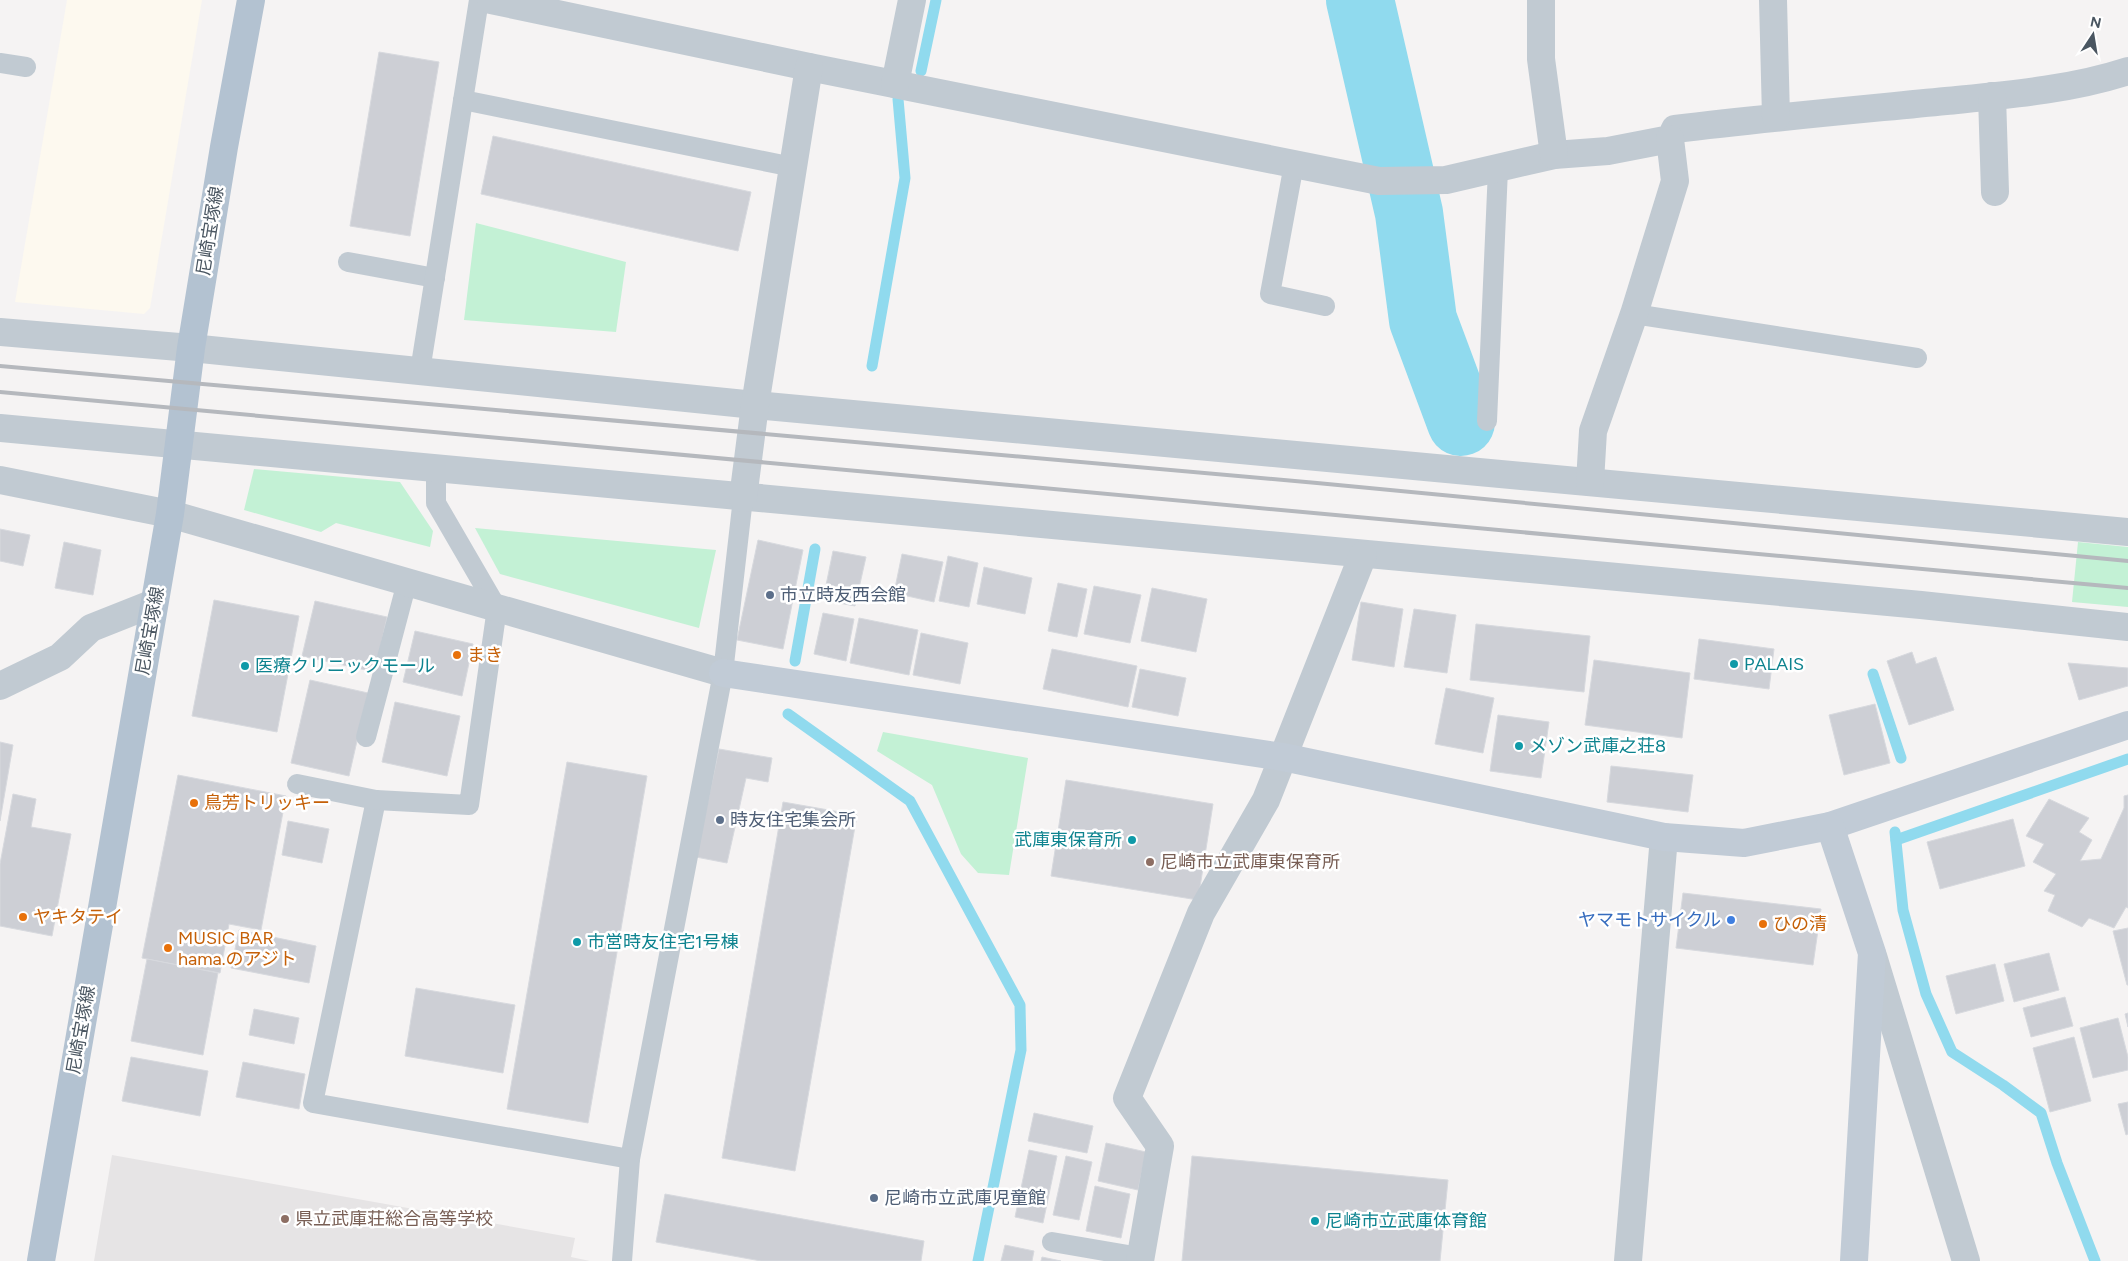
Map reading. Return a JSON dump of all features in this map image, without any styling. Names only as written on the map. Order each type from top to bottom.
[{"type":"main road","name":"尼崎宝塚線","points":[[42,1261],[170,514],[180,444],[190,348],[251,0]]},
{"type":"street","points":[[491,0],[809,67],[1379,180],[1446,180],[1554,155],[1608,151],[1670,139]]},
{"type":"street","points":[[895,84],[912,0]]},
{"type":"street","points":[[1541,0],[1541,58],[1554,155]]},
{"type":"street","points":[[1773,0],[1776,117]]},
{"type":"street","points":[[744,498],[755,405],[809,67]]},
{"type":"street","points":[[1590,482],[1593,431],[1634,314],[1676,181],[1670,139],[1675,130],[1776,117],[1992,96],[2096,81],[2128,71]]},
{"type":"street","points":[[1992,96],[1995,192]]},
{"type":"street","points":[[0,332],[190,348],[755,405],[2128,532]]},
{"type":"street","points":[[0,428],[1921,605],[2128,627]]},
{"type":"street","points":[[0,480],[170,514],[723,673],[1283,757],[1664,837],[1744,843],[1830,826],[2128,725]]},
{"type":"street","points":[[1140,1259],[1160,1146],[1127,1098],[1201,913],[1266,800],[1363,555]]},
{"type":"street","points":[[0,686],[60,657],[91,628],[154,603]]},
{"type":"street","points":[[1830,826],[1872,953],[1966,1261]]},
{"type":"street","points":[[1628,1261],[1664,837]]},
{"type":"street","points":[[1854,1261],[1872,953]]},
{"type":"lane","points":[[420,371],[479,0]]},
{"type":"lane","points":[[0,63],[26,67]]},
{"type":"lane","points":[[463,100],[793,167]]},
{"type":"lane","points":[[1294,164],[1270,294],[1325,306]]},
{"type":"lane","points":[[1487,421],[1498,169]]},
{"type":"lane","points":[[348,262],[435,278]]},
{"type":"lane","points":[[1634,314],[1917,358]]},
{"type":"lane","points":[[297,784],[376,800],[469,805],[497,608],[436,503],[436,468]]},
{"type":"lane","points":[[622,1261],[630,1159],[723,673],[744,498]]},
{"type":"lane","points":[[366,737],[407,582]]},
{"type":"lane","points":[[376,800],[313,1103],[630,1159]]},
{"type":"lane","points":[[1052,1242],[1140,1259]]},
{"type":"shaded area","points":[[67,0],[202,0],[150,308],[144,314],[15,302]]},
{"type":"shaded area","name":"県立武庫荘総合高等学校","points":[[112,1155],[575,1238],[571,1257],[590,1261],[94,1261]]},
{"type":"green space","points":[[476,223],[626,262],[616,332],[464,320]]},
{"type":"green space","points":[[254,469],[400,482],[433,531],[430,547],[336,523],[321,532],[244,510]]},
{"type":"green space","points":[[475,528],[716,550],[699,628],[500,574]]},
{"type":"green space","points":[[2078,542],[2128,547],[2128,607],[2072,602]]},
{"type":"green space","points":[[883,732],[1028,758],[1009,875],[978,873],[961,854],[932,785],[877,751]]},
{"type":"building","points":[[379,52],[439,62],[410,236],[350,226]]},
{"type":"building","points":[[493,136],[751,192],[738,251],[481,194]]},
{"type":"building","points":[[0,529],[30,535],[23,566],[0,561]]},
{"type":"building","name":"市立時友西会館","points":[[758,540],[803,550],[783,649],[737,640]]},
{"type":"building","points":[[64,542],[101,550],[93,595],[55,588]]},
{"type":"building","points":[[833,551],[866,557],[855,606],[823,600]]},
{"type":"building","points":[[902,554],[943,562],[934,602],[894,593]]},
{"type":"building","points":[[948,556],[978,563],[969,607],[939,601]]},
{"type":"building","points":[[984,567],[1032,578],[1025,614],[977,604]]},
{"type":"building","points":[[1058,583],[1087,589],[1077,637],[1048,631]]},
{"type":"building","points":[[1094,586],[1141,595],[1130,643],[1084,634]]},
{"type":"building","points":[[1152,588],[1207,599],[1196,652],[1141,641]]},
{"type":"building","name":"医療クリニックモール","points":[[214,600],[299,616],[277,732],[192,716]]},
{"type":"building","points":[[315,601],[387,617],[375,672],[302,656]]},
{"type":"building","points":[[1361,602],[1403,609],[1394,667],[1352,660]]},
{"type":"building","points":[[1414,609],[1456,615],[1447,673],[1404,667]]},
{"type":"building","points":[[823,613],[854,619],[846,661],[814,654]]},
{"type":"building","points":[[859,618],[918,630],[909,675],[850,663]]},
{"type":"building","points":[[1476,624],[1590,636],[1584,692],[1470,680]]},
{"type":"building","points":[[415,631],[473,644],[462,696],[403,682]]},
{"type":"building","points":[[921,633],[968,643],[960,684],[913,675]]},
{"type":"building","name":"PALAIS","points":[[1699,639],[1774,649],[1769,689],[1694,679]]},
{"type":"building","points":[[1052,649],[1137,666],[1128,707],[1043,689]]},
{"type":"building","points":[[1912,652],[1916,664],[1936,657],[1954,710],[1909,725],[1887,661]]},
{"type":"building","points":[[1594,660],[1690,673],[1682,738],[1585,725]]},
{"type":"building","points":[[2068,663],[2128,668],[2128,686],[2079,700]]},
{"type":"building","points":[[1140,669],[1186,678],[1178,716],[1132,707]]},
{"type":"building","points":[[310,680],[368,693],[349,776],[291,763]]},
{"type":"building","points":[[1446,688],[1494,698],[1483,753],[1435,744]]},
{"type":"building","points":[[395,702],[460,716],[447,776],[382,762]]},
{"type":"building","points":[[1875,704],[1890,763],[1844,775],[1829,715]]},
{"type":"building","name":"メゾン武庫之荘8","points":[[1498,715],[1549,722],[1541,778],[1490,771]]},
{"type":"building","points":[[0,742],[13,745],[0,821]]},
{"type":"building","name":"時友住宅集会所","points":[[719,749],[772,758],[768,782],[746,778],[727,863],[696,857]]},
{"type":"building","name":"市営時友住宅1号棟","points":[[567,762],[647,776],[588,1123],[507,1109]]},
{"type":"building","points":[[1611,766],[1693,775],[1688,812],[1607,802]]},
{"type":"building","points":[[178,775],[286,796],[261,930],[229,924],[220,973],[142,958]]},
{"type":"building","name":"武庫東保育所","points":[[1066,780],[1213,804],[1198,900],[1051,876]]},
{"type":"building","name":"ヤキタテイ","points":[[13,794],[36,799],[31,827],[71,834],[52,936],[0,926],[0,864]]},
{"type":"building","points":[[2128,795],[2128,908],[2126,907],[2114,928],[2089,918],[2082,927],[2048,911],[2055,895],[2044,891],[2056,874],[2033,862],[2044,844],[2026,836],[2049,799],[2089,818],[2079,832],[2092,840],[2080,861],[2101,859],[2124,808],[2124,796]]},
{"type":"building","points":[[783,802],[857,815],[795,1171],[722,1158]]},
{"type":"building","points":[[2013,819],[2025,866],[1940,889],[1927,842]]},
{"type":"building","points":[[288,821],[329,829],[322,863],[282,855]]},
{"type":"building","points":[[1683,893],[1821,909],[1813,965],[1676,948]]},
{"type":"building","points":[[2128,928],[2128,985],[2127,985],[2113,931]]},
{"type":"building","points":[[239,930],[316,946],[309,983],[231,968]]},
{"type":"building","points":[[2049,953],[2059,990],[2014,1002],[2004,964]]},
{"type":"building","points":[[147,959],[218,973],[203,1055],[131,1041]]},
{"type":"building","points":[[1995,964],[2004,1001],[1956,1014],[1946,976]]},
{"type":"building","points":[[416,988],[515,1005],[503,1073],[405,1056]]},
{"type":"building","points":[[2065,997],[2073,1026],[2031,1037],[2023,1008]]},
{"type":"building","points":[[254,1009],[299,1018],[294,1044],[249,1035]]},
{"type":"building","points":[[2128,1013],[2128,1027],[2125,1014]]},
{"type":"building","points":[[2118,1018],[2128,1057],[2128,1070],[2093,1078],[2080,1028]]},
{"type":"building","points":[[2074,1037],[2091,1101],[2050,1112],[2033,1048]]},
{"type":"building","points":[[131,1057],[208,1071],[200,1116],[122,1101]]},
{"type":"building","points":[[243,1062],[305,1074],[299,1109],[236,1097]]},
{"type":"building","points":[[2128,1102],[2128,1134],[2126,1135],[2118,1104]]},
{"type":"building","points":[[1034,1113],[1093,1126],[1087,1153],[1028,1141]]},
{"type":"building","points":[[1106,1143],[1146,1152],[1138,1190],[1098,1181]]},
{"type":"building","points":[[1029,1150],[1057,1156],[1043,1223],[1015,1217]]},
{"type":"building","points":[[1066,1156],[1092,1162],[1079,1220],[1053,1215]]},
{"type":"building","name":"尼崎市立武庫体育館","points":[[1192,1156],[1448,1180],[1440,1261],[1182,1261]]},
{"type":"building","points":[[1095,1186],[1130,1194],[1121,1238],[1086,1231]]},
{"type":"building","points":[[665,1194],[924,1241],[921,1261],[761,1261],[656,1242]]},
{"type":"building","points":[[1005,1245],[1034,1251],[1032,1261],[1001,1261]]},
{"type":"building","points":[[1042,1257],[1061,1261],[1041,1261]]},
{"type":"waterway","points":[[921,71],[936,0]]},
{"type":"waterway","points":[[1360,0],[1409,213],[1423,320],[1461,422]]},
{"type":"waterway","points":[[872,366],[905,178],[898,99]]},
{"type":"waterway","points":[[795,661],[815,549]]},
{"type":"waterway","points":[[1873,674],[1901,758]]},
{"type":"waterway","points":[[788,714],[910,801],[1020,1005],[1021,1050],[978,1261]]},
{"type":"waterway","points":[[1896,840],[2128,759]]},
{"type":"waterway","points":[[1895,832],[1903,910],[1926,994],[1952,1052],[2003,1085],[2041,1113],[2057,1163],[2095,1261]]},
{"type":"railway","points":[[0,366],[1317,483],[2128,561]]},
{"type":"railway","points":[[0,392],[2128,588]]},
{"type":"place","name":"市立時友西会館","points":[[770,595]]},
{"type":"place","name":"まき","points":[[457,655]]},
{"type":"place","name":"PALAIS","points":[[1734,664]]},
{"type":"place","name":"医療クリニックモール","points":[[245,666]]},
{"type":"place","name":"メゾン武庫之荘8","points":[[1519,746]]},
{"type":"place","name":"鳥芳トリッキー","points":[[194,803]]},
{"type":"place","name":"時友住宅集会所","points":[[720,820]]},
{"type":"place","name":"武庫東保育所","points":[[1132,840]]},
{"type":"place","name":"尼崎市立武庫東保育所","points":[[1150,862]]},
{"type":"place","name":"ヤキタテイ","points":[[23,917]]},
{"type":"place","name":"ヤマモトサイクル","points":[[1731,920]]},
{"type":"place","name":"ひの清","points":[[1763,924]]},
{"type":"place","name":"市営時友住宅1号棟","points":[[577,942]]},
{"type":"place","name":"MUSIC BAR hama.のアジト","points":[[168,948]]},
{"type":"place","name":"尼崎市立武庫児童館","points":[[874,1198]]},
{"type":"place","name":"県立武庫荘総合高等学校","points":[[285,1219]]},
{"type":"place","name":"尼崎市立武庫体育館","points":[[1315,1221]]}]
